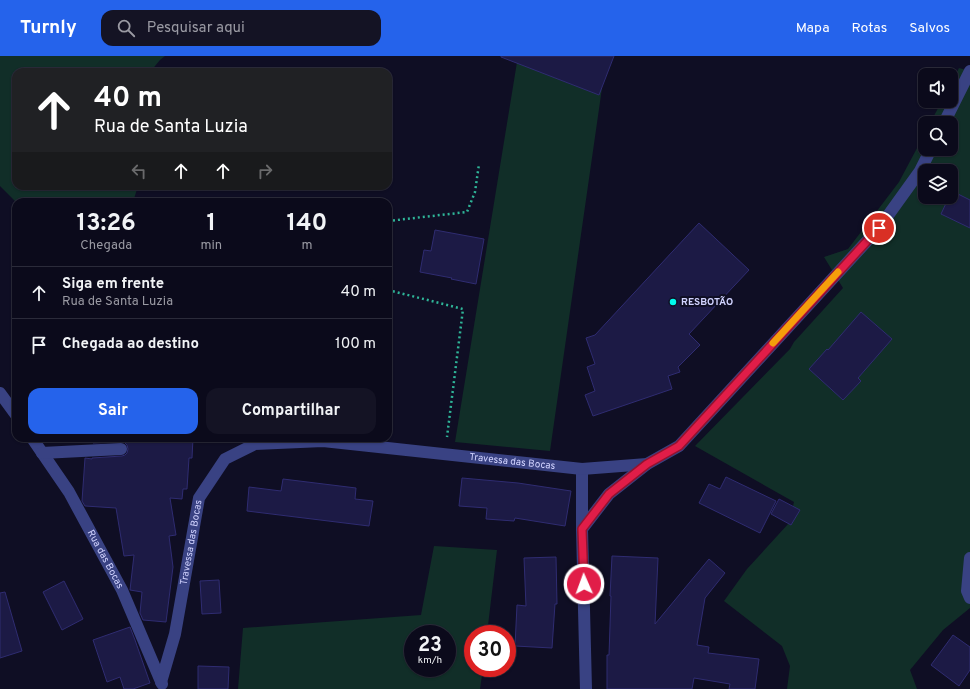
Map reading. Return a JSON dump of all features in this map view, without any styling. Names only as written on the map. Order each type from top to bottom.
[{"type":"street","points":[[948,116],[970,71]]},
{"type":"street","points":[[582,529],[609,494],[647,464],[679,446],[879,228],[920,171],[928,156]]},
{"type":"street","points":[[0,393],[12,410]]},
{"type":"street","name":"Rua das Bocas","points":[[35,442],[69,492],[122,590],[162,686]]},
{"type":"street","name":"Travessa das Bocas","points":[[162,686],[175,634],[199,498],[226,459],[255,444],[300,442]]},
{"type":"street","name":"Travessa das Bocas","points":[[331,442],[582,469],[647,464]]},
{"type":"street","points":[[42,453],[121,449]]},
{"type":"street","points":[[582,469],[586,689]]},
{"type":"street","points":[[970,558],[967,591],[970,598]]},
{"type":"path","points":[[392,221],[467,212],[475,192],[479,164]]},
{"type":"path","points":[[392,291],[463,309],[444,455]]},
{"type":"green space","points":[[0,56],[165,56],[153,68],[12,68],[12,190],[137,190],[134,198],[12,198],[0,186]]},
{"type":"green space","points":[[518,56],[602,88],[550,451],[455,442]]},
{"type":"green space","points":[[959,68],[970,71],[970,608],[943,630],[910,670],[917,689],[787,689],[790,666],[782,646],[724,601],[747,569],[789,523],[794,502],[695,446],[790,349],[794,342],[843,288],[824,257],[848,249],[899,182],[918,146],[918,156],[958,156],[958,116],[934,116],[938,108],[958,108],[958,70]]},
{"type":"green space","points":[[434,546],[497,550],[488,625],[464,625],[464,677],[482,677],[480,689],[238,689],[243,628],[421,615]]},
{"type":"building","points":[[501,56],[614,56],[599,95]]},
{"type":"building","points":[[958,194],[970,200],[970,228],[941,214],[946,204],[958,204]]},
{"type":"building","name":"RESBOTÃO","points":[[699,223],[749,270],[689,334],[700,345],[678,367],[680,372],[668,376],[672,389],[593,416],[585,395],[595,391],[587,367],[595,364],[586,338],[595,335]]},
{"type":"building","points":[[435,230],[484,239],[476,284],[420,272],[424,250],[431,251]]},
{"type":"building","points":[[861,312],[892,339],[858,378],[861,381],[843,400],[809,369],[827,349],[828,350]]},
{"type":"building","points":[[93,442],[124,442],[93,443]]},
{"type":"building","points":[[124,442],[193,442],[192,458],[189,458],[187,489],[183,489],[182,499],[170,498],[176,535],[169,536],[173,567],[166,622],[143,620],[140,613],[142,592],[130,590],[134,555],[124,556],[116,508],[85,506],[82,501],[85,458],[92,459],[122,456],[127,453],[127,445]]},
{"type":"building","points":[[726,477],[776,501],[760,533],[699,503],[709,484],[720,489]]},
{"type":"building","points":[[462,478],[518,483],[571,491],[565,526],[515,518],[514,521],[486,519],[487,508],[459,506]]},
{"type":"building","points":[[283,479],[356,488],[355,499],[373,501],[369,526],[247,511],[249,487],[281,491]]},
{"type":"building","points":[[779,499],[800,510],[791,525],[771,514]]},
{"type":"building","points":[[612,556],[658,558],[655,624],[709,559],[725,573],[705,598],[697,645],[709,647],[708,653],[759,659],[755,689],[729,689],[730,684],[694,678],[692,689],[607,689],[607,655],[609,655]]},
{"type":"building","points":[[556,557],[557,604],[555,604],[552,648],[516,646],[517,605],[526,606],[524,558]]},
{"type":"building","points":[[219,580],[221,613],[202,614],[200,581]]},
{"type":"building","points":[[64,581],[83,619],[62,630],[43,592]]},
{"type":"building","points":[[5,592],[22,651],[0,658],[0,593]]},
{"type":"building","points":[[130,627],[150,683],[133,689],[124,689],[120,677],[107,682],[93,640]]},
{"type":"building","points":[[953,635],[970,647],[970,670],[959,686],[931,665]]},
{"type":"building","points":[[198,666],[229,667],[228,689],[198,689]]},
{"type":"slow traffic","points":[[773,343],[838,272]]},
{"type":"place","name":"RESBOTÃO","points":[[673,302]]},
{"type":"route","points":[[584,584],[582,529],[609,494],[647,464],[679,446],[879,228]]}]
